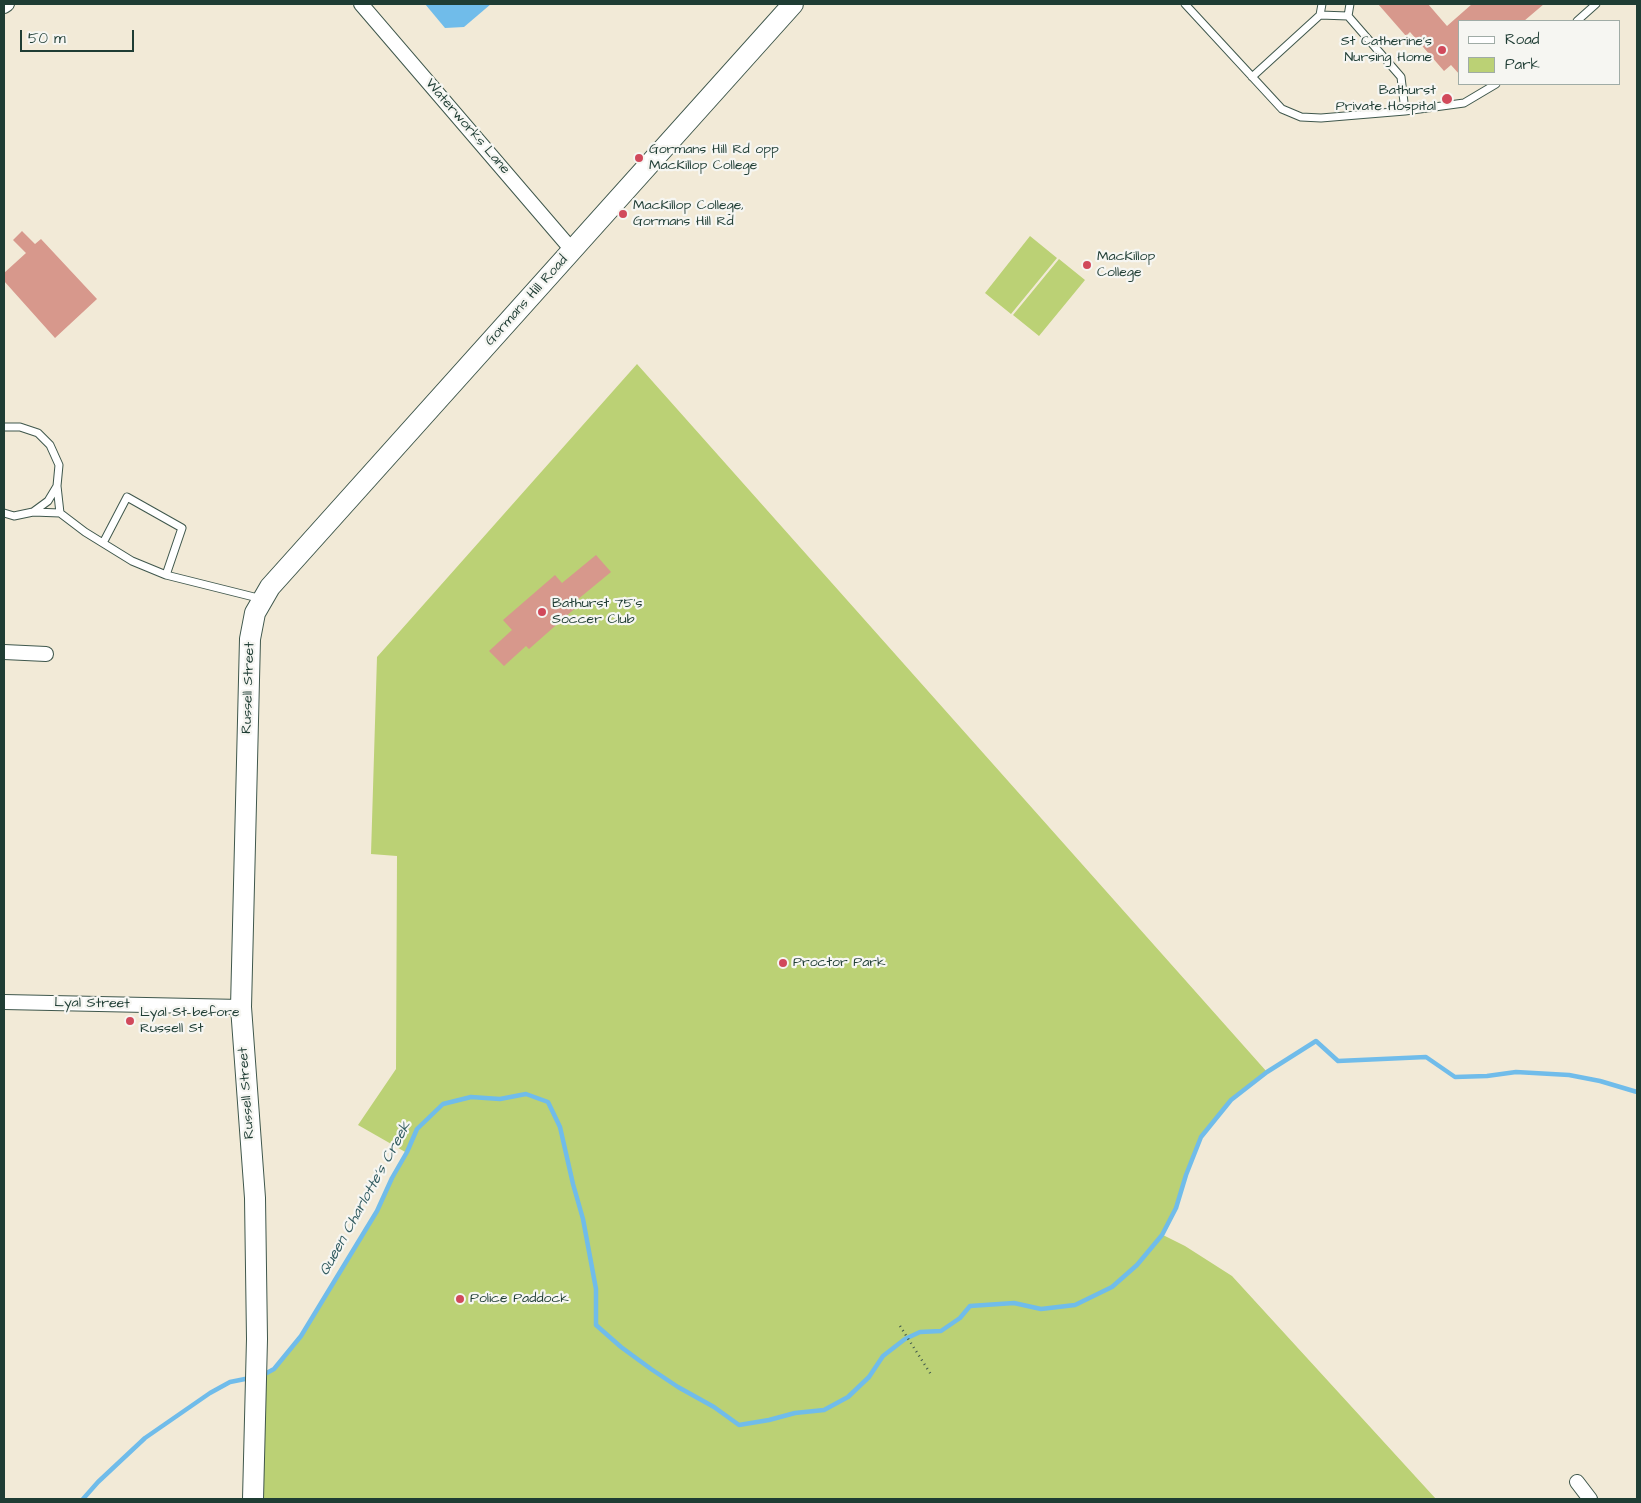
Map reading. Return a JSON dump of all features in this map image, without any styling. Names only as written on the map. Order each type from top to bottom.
[{"type":"street","name":"Waterworks Lane","points":[[361,4],[572,250]]},
{"type":"street","name":"Gormans Hill Road","points":[[262,599],[270,587],[794,4]]},
{"type":"street","name":"Russell Street","points":[[252,1499],[257,1339],[255,1198],[240,1007],[250,639],[255,613],[262,599]]},
{"type":"street","points":[[4,652],[46,654]]},
{"type":"street","name":"Lyal Street","points":[[4,1002],[240,1007]]},
{"type":"street","points":[[1577,1482],[1590,1499]]},
{"type":"lane","points":[[1185,4],[1282,109],[1300,117],[1321,118],[1405,111],[1464,103],[1494,85]]},
{"type":"lane","points":[[1252,77],[1320,15],[1322,4]]},
{"type":"lane","points":[[1348,16],[1350,4]]},
{"type":"lane","points":[[1577,20],[1596,4]]},
{"type":"lane","points":[[1320,15],[1348,16],[1401,76],[1405,111]]},
{"type":"lane","points":[[4,427],[20,426],[38,433],[50,445],[59,465],[57,486],[60,513]]},
{"type":"lane","points":[[33,512],[48,501],[57,486]]},
{"type":"lane","points":[[103,543],[127,497],[182,528],[166,575]]},
{"type":"lane","points":[[4,513],[14,516],[33,512],[60,513],[132,561],[166,575],[262,599]]},
{"type":"path","points":[[900,1326],[932,1376]]},
{"type":"green space","points":[[1030,236],[1057,258],[1011,314],[985,293]]},
{"type":"green space","points":[[1059,259],[1085,280],[1039,336],[1013,315]]},
{"type":"green space","name":"Proctor Park","points":[[637,364],[1267,1072],[1231,1100],[1201,1137],[1186,1175],[1176,1208],[1163,1235],[1185,1246],[1232,1276],[1436,1499],[253,1499],[260,1377],[274,1369],[301,1336],[377,1211],[392,1178],[407,1153],[358,1125],[396,1069],[397,856],[371,854],[377,657]]},
{"type":"water","points":[[425,4],[491,4],[464,27],[445,28]]},
{"type":"building","name":"St Catherine's Nursing Home","points":[[1378,4],[1428,4],[1447,26],[1472,4],[1544,4],[1525,20],[1458,20],[1458,73],[1451,65],[1444,71],[1410,32],[1406,36]]},
{"type":"building","points":[[22,231],[35,244],[41,239],[97,299],[55,338],[4,281],[4,273],[26,253],[13,240]]},
{"type":"building","name":"Bathurst 75's Soccer Club","points":[[596,555],[611,572],[577,600],[580,604],[529,649],[526,646],[504,666],[489,651],[512,630],[503,620],[555,575],[562,583]]},
{"type":"waterway","name":"Queen Charlotte's Creek","points":[[263,1375],[274,1369],[301,1336],[377,1211],[417,1129],[443,1104],[471,1097],[500,1099],[526,1094],[548,1102],[560,1127],[583,1219],[596,1289],[596,1325],[621,1347],[651,1369],[714,1407],[739,1425],[795,1413],[824,1410],[848,1397],[869,1377],[883,1356],[905,1339],[920,1332],[941,1331],[960,1318],[970,1306],[1014,1303],[1041,1309],[1075,1305],[1112,1287],[1137,1265],[1162,1235],[1176,1208],[1186,1175],[1201,1137],[1231,1100],[1267,1072],[1316,1041],[1338,1061],[1426,1057],[1455,1077],[1487,1076],[1516,1072],[1569,1075],[1600,1081],[1637,1092]]},
{"type":"waterway","name":"Queen Charlotte's Creek","points":[[83,1499],[98,1482],[145,1438],[210,1393],[230,1382],[250,1378]]},
{"type":"place","name":"St Catherine's Nursing Home","points":[[1442,50]]},
{"type":"place","name":"Bathurst Private Hospital","points":[[1447,99]]},
{"type":"place","name":"Gormans Hill Rd opp MacKillop College","points":[[639,158]]},
{"type":"place","name":"MacKillop College, Gormans Hill Rd","points":[[623,214]]},
{"type":"place","name":"MacKillop College","points":[[1087,265]]},
{"type":"place","name":"Bathurst 75's Soccer Club","points":[[542,612]]},
{"type":"place","name":"Proctor Park","points":[[783,963]]},
{"type":"place","name":"Lyal St before Russell St","points":[[130,1021]]},
{"type":"place","name":"Police Paddock","points":[[460,1299]]}]
